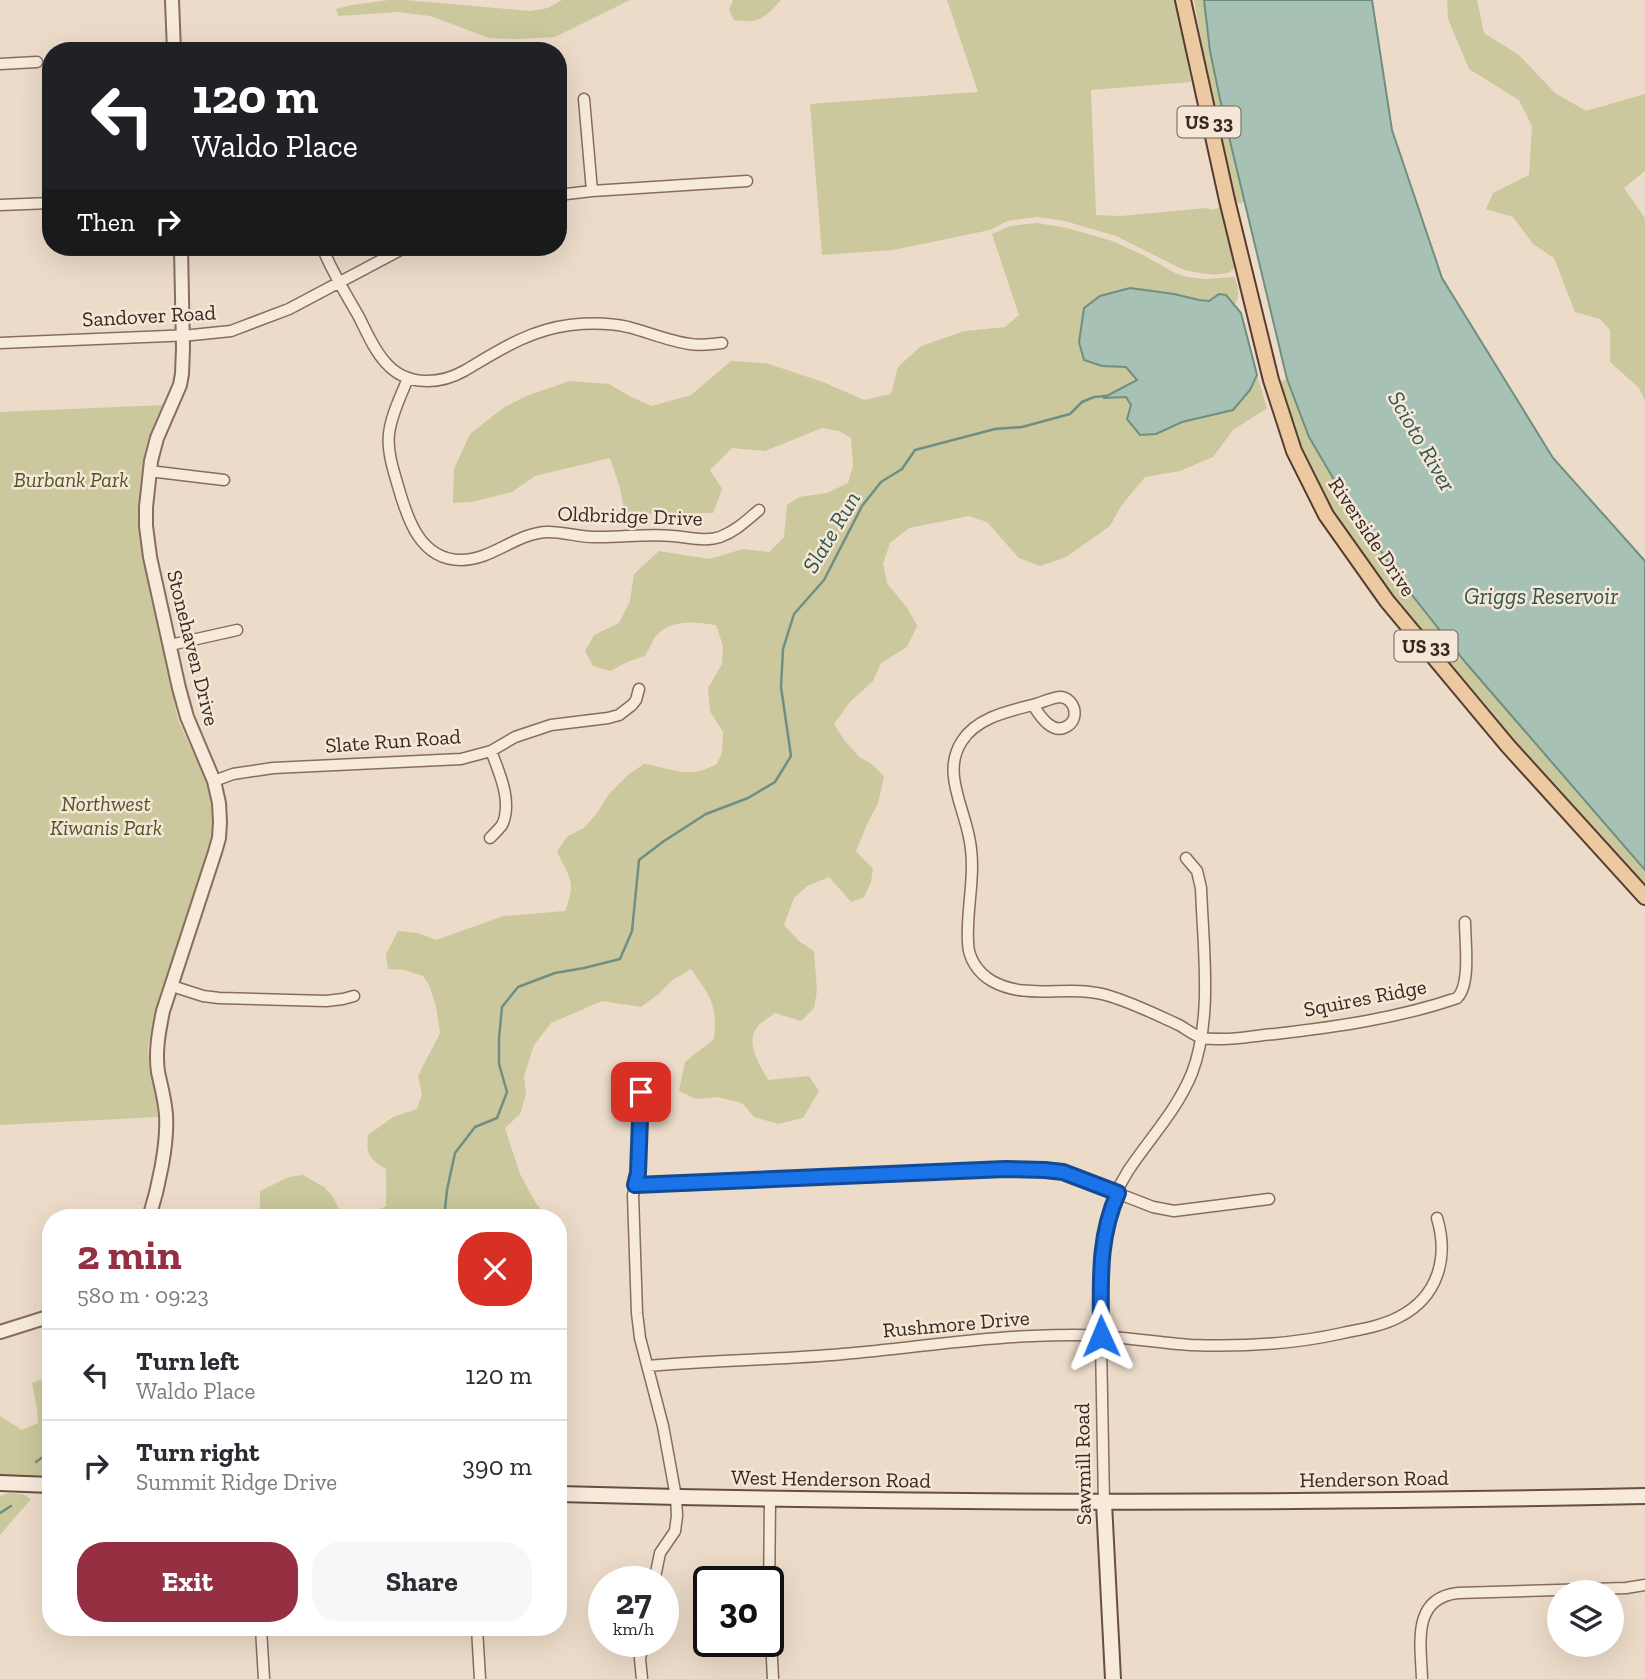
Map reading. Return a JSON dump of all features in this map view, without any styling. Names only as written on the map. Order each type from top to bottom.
[{"type":"main road","name":"Riverside Drive","points":[[1183,0],[1206,110],[1271,380],[1290,440],[1326,515],[1387,601],[1500,736],[1645,897]]},
{"type":"main road","points":[[0,1483],[42,1485]]},
{"type":"main road","name":"West Henderson Road","points":[[567,1494],[1104,1503]]},
{"type":"main road","name":"Henderson Road","points":[[1104,1503],[1645,1496]]},
{"type":"main road","name":"Sawmill Road","points":[[1104,1503],[1113,1679]]},
{"type":"street","points":[[172,0],[173,42]]},
{"type":"street","points":[[0,64],[37,62]]},
{"type":"street","points":[[584,99],[592,191]]},
{"type":"street","points":[[567,194],[747,181]]},
{"type":"street","points":[[0,205],[42,203]]},
{"type":"street","name":"Stonehaven Drive","points":[[151,1209],[165,1142],[165,1104],[157,1059],[161,1020],[219,838],[219,803],[214,781],[187,717],[148,542],[146,507],[149,471],[157,438],[180,385],[183,335],[181,256]]},
{"type":"street","points":[[326,256],[376,350],[396,373],[408,379],[432,382],[442,379],[462,372],[526,336],[572,325],[624,326],[691,344],[722,344]]},
{"type":"street","name":"Sandover Road","points":[[0,343],[231,331],[289,309],[389,256]]},
{"type":"street","name":"Oldbridge Drive","points":[[408,379],[389,433],[391,462],[414,533],[434,552],[447,558],[479,558],[530,535],[548,531],[592,537],[654,534],[695,539],[718,538],[739,527],[759,510]]},
{"type":"street","points":[[149,471],[224,480]]},
{"type":"street","points":[[170,645],[237,629]]},
{"type":"street","name":"Slate Run Road","points":[[214,781],[252,770],[453,759],[491,751],[515,737],[551,724],[619,715],[636,701],[639,689]]},
{"type":"street","points":[[1033,705],[980,723],[963,738],[953,762],[954,780],[970,839],[973,872],[968,946],[971,957],[983,975],[1006,988],[1028,992],[1075,990],[1103,994],[1142,1008],[1202,1038]]},
{"type":"street","points":[[490,838],[502,824],[506,807],[491,751]]},
{"type":"street","name":"Sawmill Road","points":[[1104,1503],[1102,1243],[1108,1216],[1127,1172],[1172,1112],[1185,1089],[1202,1038],[1205,996],[1201,888],[1197,871],[1186,858]]},
{"type":"street","name":"Squires Ridge","points":[[1202,1038],[1224,1039],[1320,1029],[1380,1018],[1457,998],[1463,992],[1465,978],[1465,922]]},
{"type":"street","points":[[172,986],[219,998],[326,1001],[354,996]]},
{"type":"street","points":[[641,1092],[638,1173],[633,1195],[637,1314],[640,1338],[663,1426],[677,1516],[675,1531],[660,1553],[657,1566]]},
{"type":"street","points":[[635,1185],[1005,1169],[1063,1172],[1153,1207],[1174,1211],[1269,1199]]},
{"type":"street","name":"Rushmore Drive","points":[[648,1366],[842,1354],[995,1338],[1077,1335],[1191,1345],[1235,1345],[1325,1337],[1386,1323],[1415,1306],[1432,1287],[1437,1276],[1441,1259],[1437,1218]]},
{"type":"street","points":[[0,1332],[42,1319]]},
{"type":"street","points":[[770,1498],[769,1600],[773,1679]]},
{"type":"street","points":[[1422,1679],[1423,1618],[1440,1597],[1645,1585]]},
{"type":"street","points":[[261,1636],[264,1679]]},
{"type":"street","points":[[477,1636],[480,1679]]},
{"type":"street","points":[[640,1657],[642,1679]]},
{"type":"green space","points":[[389,0],[530,11],[548,8],[562,0],[630,0],[555,37],[519,39],[489,38],[430,16],[398,12],[338,16],[336,9]]},
{"type":"green space","points":[[733,0],[781,0],[766,15],[750,21],[734,20],[729,10]]},
{"type":"green space","points":[[947,0],[1176,0],[1191,82],[1091,90],[1096,215],[1121,216],[1206,208],[1213,210],[1222,206],[1234,268],[1225,274],[1182,269],[1116,236],[1065,221],[1038,217],[1007,221],[990,230],[893,250],[822,255],[810,104],[978,92]]},
{"type":"green space","points":[[1194,0],[1204,0],[1210,51],[1245,200],[1240,204],[1235,200],[1208,81]]},
{"type":"green space","points":[[1447,0],[1477,0],[1484,33],[1519,55],[1555,93],[1586,111],[1645,94],[1645,171],[1624,188],[1645,218],[1645,400],[1639,388],[1610,362],[1610,330],[1600,319],[1575,312],[1554,258],[1533,244],[1513,217],[1486,209],[1493,193],[1529,175],[1532,126],[1519,100],[1469,69],[1448,19]]},
{"type":"green space","points":[[1037,223],[1067,228],[1112,241],[1187,277],[1235,277],[1238,295],[1234,305],[1226,295],[1219,294],[1209,301],[1174,294],[1084,308],[1079,342],[1084,360],[1102,366],[1126,367],[1137,380],[1105,397],[1126,397],[1131,406],[1127,419],[1156,434],[1182,422],[1233,410],[1250,390],[1257,375],[1267,408],[1233,430],[1213,457],[1180,471],[1145,477],[1121,506],[1110,526],[1066,557],[1040,566],[1019,558],[987,522],[969,516],[909,528],[890,543],[883,564],[887,583],[908,609],[917,626],[907,647],[881,663],[873,681],[850,702],[834,724],[859,757],[872,764],[884,776],[878,804],[856,851],[873,869],[871,882],[864,897],[851,902],[829,877],[807,886],[794,898],[784,925],[800,942],[814,951],[817,990],[814,1008],[801,1021],[775,1013],[757,1027],[753,1040],[755,1054],[768,1080],[809,1076],[819,1091],[803,1118],[778,1124],[754,1117],[742,1103],[718,1097],[696,1099],[679,1091],[685,1062],[714,1039],[715,1018],[711,1001],[691,969],[671,981],[641,1007],[602,1001],[551,1023],[534,1045],[524,1076],[526,1094],[520,1114],[505,1128],[520,1174],[541,1209],[380,1209],[386,1206],[386,1169],[370,1155],[368,1135],[393,1117],[417,1109],[422,1094],[418,1076],[440,1033],[436,1006],[423,976],[404,970],[388,969],[386,954],[398,931],[418,933],[436,940],[504,916],[565,911],[571,886],[557,851],[568,836],[584,828],[609,794],[628,775],[644,764],[689,772],[701,771],[717,764],[722,752],[723,732],[710,711],[708,688],[722,664],[723,646],[716,625],[684,623],[669,626],[656,636],[645,656],[610,671],[593,666],[585,651],[594,635],[619,623],[630,601],[634,574],[659,551],[709,559],[743,549],[769,552],[784,537],[787,505],[799,497],[827,493],[848,483],[853,466],[851,438],[839,431],[822,428],[765,451],[732,448],[710,470],[722,489],[713,513],[625,514],[610,458],[535,476],[512,492],[472,502],[453,503],[454,469],[470,434],[503,408],[526,396],[570,381],[609,384],[652,406],[691,395],[731,361],[766,363],[823,382],[864,400],[891,394],[898,367],[921,346],[965,331],[1005,327],[1019,315],[992,234],[1010,226]]},
{"type":"green space","points":[[1287,379],[1309,437],[1399,580],[1466,663],[1645,870],[1645,888],[1486,711],[1375,572],[1345,530],[1296,435],[1281,381]]},
{"type":"green space","name":"Northwest Kiwanis Park","points":[[164,405],[152,430],[144,457],[140,501],[141,544],[178,720],[204,775],[210,794],[214,827],[154,1019],[148,1047],[158,1117],[0,1125],[0,412]]},
{"type":"green space","points":[[303,1175],[324,1187],[339,1209],[259,1209],[260,1191],[289,1177]]},
{"type":"green space","points":[[42,1379],[42,1477],[0,1475],[0,1416],[22,1430],[38,1423],[32,1383]]},
{"type":"green space","points":[[8,1493],[23,1494],[31,1499],[0,1535],[0,1496]]},
{"type":"water","name":"Griggs Reservoir","points":[[1204,0],[1372,0],[1392,130],[1442,278],[1553,458],[1645,561],[1645,870],[1466,663],[1400,580],[1309,437],[1287,379],[1220,99],[1210,51]]},
{"type":"water","points":[[1130,288],[1209,301],[1219,294],[1226,295],[1241,313],[1257,375],[1250,390],[1233,410],[1182,422],[1156,434],[1140,435],[1127,419],[1131,405],[1126,397],[1103,398],[1137,380],[1126,367],[1102,366],[1084,360],[1079,342],[1084,308],[1100,296]]},
{"type":"waterway","name":"Slate Run","points":[[445,1209],[455,1153],[475,1127],[497,1118],[507,1092],[499,1064],[502,1007],[518,987],[555,973],[620,959],[632,931],[639,860],[706,814],[748,798],[775,782],[791,756],[781,687],[783,649],[794,614],[824,580],[862,506],[881,482],[902,469],[915,450],[995,429],[1022,427],[1070,414],[1082,402],[1106,396]]},
{"type":"waterway","name":"Slate Run","points":[[36,1462],[42,1458]]},
{"type":"waterway","name":"Slate Run","points":[[0,1513],[11,1506]]},
{"type":"route","points":[[641,1092],[638,1173],[635,1185],[1005,1169],[1063,1172],[1118,1193],[1111,1207],[1102,1243],[1101,1336]]},
{"type":"water label","name":"Scioto River","points":[[1422,441]]},
{"type":"park label","name":"Burbank Park","points":[[71,480]]}]
